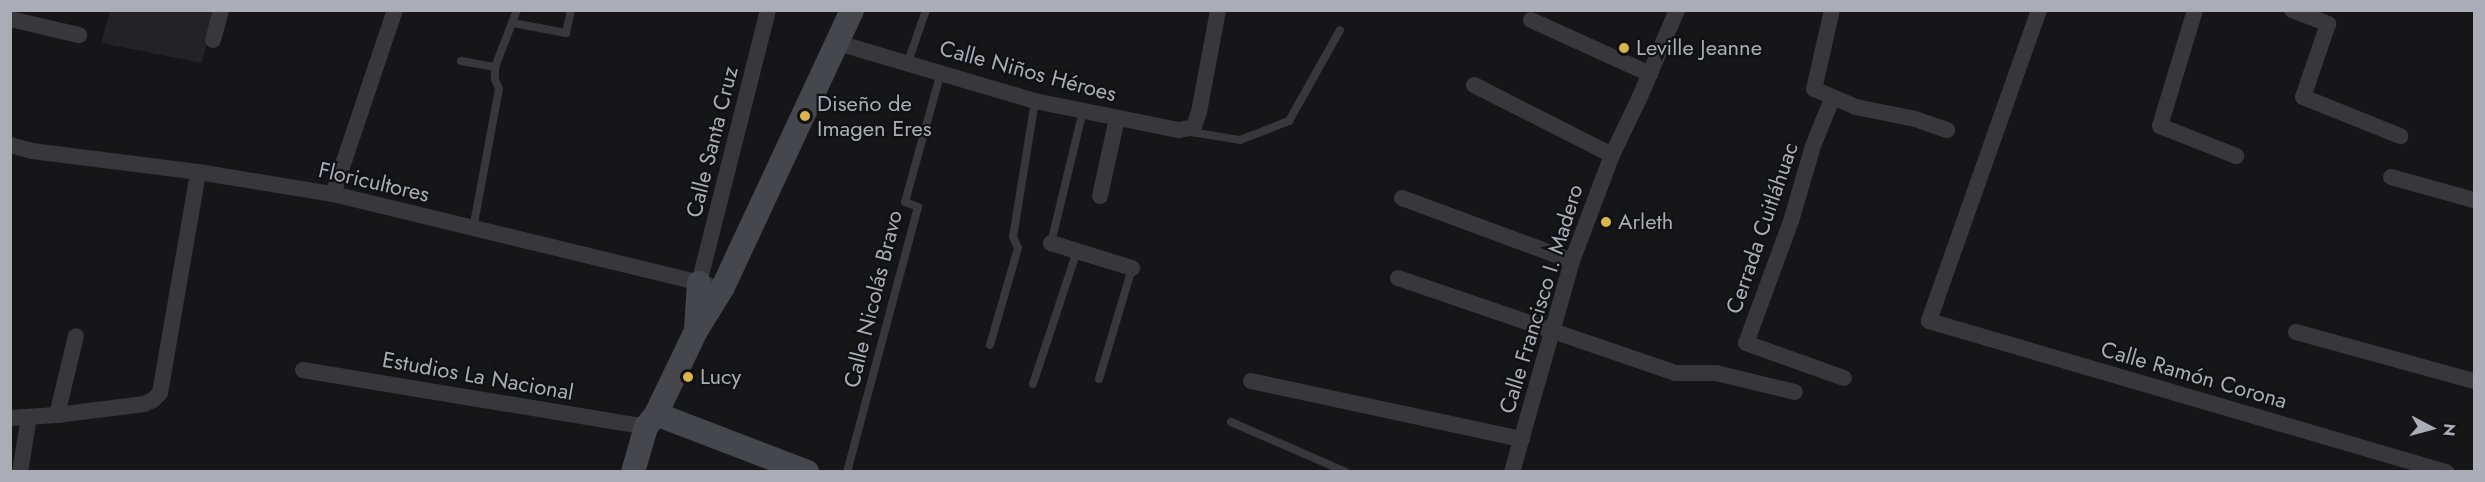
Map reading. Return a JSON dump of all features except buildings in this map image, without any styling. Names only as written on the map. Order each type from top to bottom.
[{"type":"street","points":[[213,40],[221,10]]},
{"type":"street","points":[[333,194],[395,10]]},
{"type":"street","name":"Calle Santa Cruz","points":[[699,283],[768,10]]},
{"type":"street","points":[[633,471],[651,421],[696,331],[723,288],[852,10]]},
{"type":"street","points":[[1179,130],[1194,127],[1199,112],[1218,10]]},
{"type":"street","name":"Calle Francisco I. Madero","points":[[1512,471],[1572,261],[1612,155],[1677,10]]},
{"type":"street","points":[[1832,10],[1814,89],[1832,99],[1856,107],[1915,119],[1947,130]]},
{"type":"street","name":"Calle Ramón Corona","points":[[2039,10],[1929,321],[2446,471]]},
{"type":"street","points":[[2195,10],[2160,126],[2236,156]]},
{"type":"street","points":[[2292,10],[2328,24],[2303,97],[2400,136]]},
{"type":"street","points":[[10,19],[79,35]]},
{"type":"street","points":[[1531,20],[1650,74]]},
{"type":"street","name":"Calle Niños Héroes","points":[[838,43],[1035,101],[1179,130]]},
{"type":"street","points":[[1474,85],[1612,155]]},
{"type":"street","name":"Cerrada Cuitláhuac","points":[[1832,99],[1813,146],[1791,221],[1746,343],[1844,378]]},
{"type":"street","points":[[1100,196],[1117,118]]},
{"type":"street","name":"Floricultores","points":[[10,145],[32,151],[198,172],[333,194],[723,288]]},
{"type":"street","points":[[10,418],[57,415],[144,404],[153,400],[160,393],[198,172]]},
{"type":"street","points":[[2391,177],[2475,200]]},
{"type":"street","points":[[1402,198],[1572,261]]},
{"type":"street","points":[[1052,243],[1132,268]]},
{"type":"street","points":[[1398,278],[1675,373],[1716,373],[1795,392]]},
{"type":"street","points":[[696,331],[699,283]]},
{"type":"street","points":[[2296,332],[2475,381]]},
{"type":"street","points":[[57,415],[76,336]]},
{"type":"street","name":"Estudios La Nacional","points":[[303,369],[651,421]]},
{"type":"street","points":[[1251,381],[1522,439]]},
{"type":"street","points":[[20,471],[29,417]]},
{"type":"street","points":[[651,421],[807,471]]},
{"type":"lane","points":[[473,229],[499,89],[495,79],[495,68],[517,10]]},
{"type":"lane","points":[[513,23],[566,33],[571,10]]},
{"type":"lane","points":[[908,62],[926,10]]},
{"type":"lane","points":[[1179,130],[1240,140],[1289,121],[1340,30]]},
{"type":"lane","points":[[461,61],[495,68]]},
{"type":"lane","name":"Calle Nicolás Bravo","points":[[847,471],[918,207],[905,202],[941,72]]},
{"type":"lane","points":[[990,345],[1018,248],[1013,237],[1035,101]]},
{"type":"lane","points":[[1052,243],[1083,111]]},
{"type":"lane","points":[[1033,384],[1077,251]]},
{"type":"lane","points":[[1099,379],[1132,268]]},
{"type":"lane","points":[[1231,422],[1346,471]]},
{"type":"shaded area","points":[[110,11],[214,11],[202,63],[101,43]]},
{"type":"place","name":"Leville Jeanne","points":[[1624,48]]},
{"type":"place","name":"Diseño de Imagen Eres","points":[[805,116]]},
{"type":"place","name":"Arleth","points":[[1606,222]]},
{"type":"place","name":"Lucy","points":[[688,377]]}]
